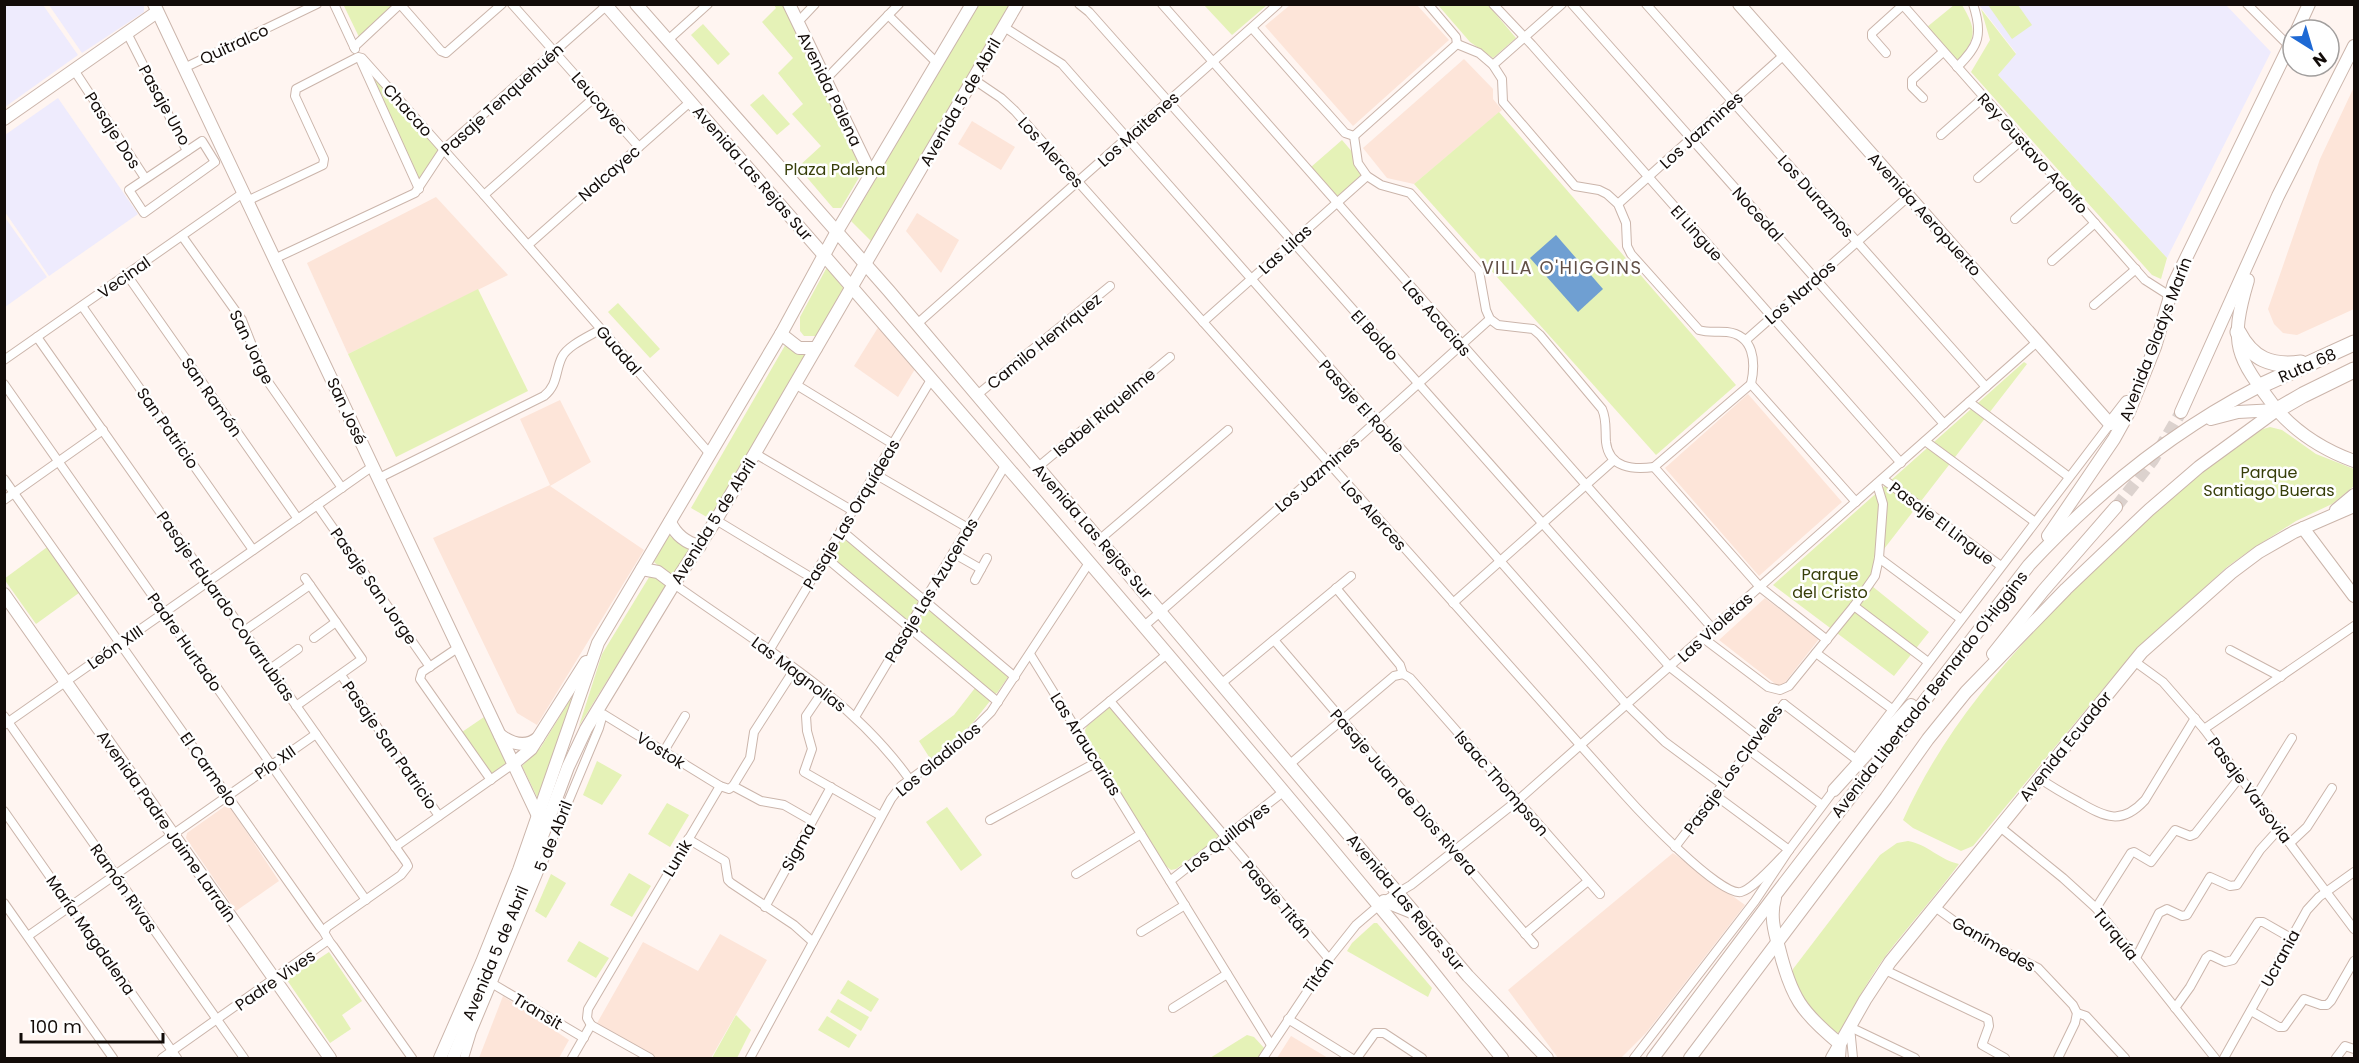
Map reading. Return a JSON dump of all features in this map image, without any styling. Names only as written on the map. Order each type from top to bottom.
[{"type":"highway","points":[[2238,332],[2251,351],[2264,361],[2282,365],[2313,362]]},
{"type":"highway","name":"Ruta 68","points":[[2260,386],[2355,344]]},
{"type":"highway","name":"Ruta 68","points":[[2277,410],[2355,370]]},
{"type":"main road","name":"Avenida Las Rejas Sur","points":[[636,4],[917,324],[1468,976],[1547,1059]]},
{"type":"main road","name":"Avenida Palena","points":[[789,4],[871,174]]},
{"type":"main road","name":"Avenida 5 de Abril","points":[[440,1059],[499,922],[539,818],[598,643],[781,334],[836,232],[972,4]]},
{"type":"main road","name":"Avenida 5 de Abril","points":[[453,1059],[519,898],[568,767],[674,584],[756,454],[1017,4]]},
{"type":"main road","name":"Avenida Aeropuerto","points":[[1739,4],[2110,424]]},
{"type":"main road","points":[[2303,18],[2309,4]]},
{"type":"main road","name":"Avenida Las Rejas Sur","points":[[606,5],[853,286],[1283,792],[1382,903],[1503,1059]]},
{"type":"main road","name":"San José","points":[[155,8],[539,818]]},
{"type":"main road","points":[[4,119],[127,33],[155,8]]},
{"type":"main road","points":[[2181,412],[2287,178],[2355,46]]},
{"type":"main road","name":"Avenida Gladys Marín","points":[[2028,565],[2114,439],[2129,412],[2183,263],[2219,195],[2281,63]]},
{"type":"main road","points":[[2255,246],[2242,299],[2238,332],[2238,346],[2243,362],[2277,410],[2297,430],[2318,446],[2355,461]]},
{"type":"main road","points":[[781,334],[800,348],[816,348]]},
{"type":"main road","points":[[2110,424],[2146,370]]},
{"type":"main road","name":"Avenida Libertador Bernardo O'Higgins","points":[[1653,1059],[2028,565],[2072,520],[2110,486],[2188,428],[2227,403],[2260,386]]},
{"type":"main road","points":[[2188,428],[2227,414],[2277,410]]},
{"type":"main road","name":"Avenida Libertador Bernardo O'Higgins","points":[[1690,1059],[1928,739],[1966,692],[2066,589],[2149,510],[2229,444],[2277,410]]},
{"type":"main road","name":"Avenida Ecuador","points":[[2328,516],[2355,495]]},
{"type":"main road","name":"Avenida Ecuador","points":[[1832,1059],[1885,970],[2134,660],[2231,573],[2259,552],[2328,516],[2355,506]]},
{"type":"main road","points":[[1966,692],[2043,591],[2116,507]]},
{"type":"main road","points":[[670,522],[682,538],[700,546]]},
{"type":"main road","points":[[2303,528],[2355,596]]},
{"type":"main road","points":[[642,569],[658,572],[674,584]]},
{"type":"main road","name":"Avenida Padre Jaime Larraín","points":[[4,594],[330,1059]]},
{"type":"main road","points":[[513,764],[531,749],[598,643]]},
{"type":"main road","points":[[1834,790],[1916,699],[1954,662]]},
{"type":"main road","points":[[500,735],[511,742],[521,744],[530,744],[539,737]]},
{"type":"main road","points":[[1776,894],[1772,918],[1785,975],[1794,997],[1813,1021],[1840,1044]]},
{"type":"main road","points":[[1382,903],[1417,915]]},
{"type":"main road","name":"Avenida Ecuador","points":[[1839,1059],[1840,1044]]},
{"type":"street","name":"Quitralco","points":[[184,68],[316,4]]},
{"type":"street","points":[[334,4],[419,189]]},
{"type":"street","points":[[354,47],[400,4],[441,51],[446,53],[502,4]]},
{"type":"street","name":"Leucayec","points":[[512,4],[639,147]]},
{"type":"street","points":[[668,40],[708,4]]},
{"type":"street","points":[[798,22],[815,4]]},
{"type":"street","points":[[825,80],[899,4]]},
{"type":"street","name":"El Boldo","points":[[1079,4],[1089,12],[1670,667],[1759,737]]},
{"type":"street","name":"Las Acacias","points":[[1162,4],[1713,629]]},
{"type":"street","name":"Los Maitenes","points":[[917,324],[1278,4]]},
{"type":"street","points":[[1428,4],[1455,35],[1457,44]]},
{"type":"street","name":"El Lingue","points":[[1493,4],[1901,463]]},
{"type":"street","points":[[1493,65],[1562,4]]},
{"type":"street","name":"Nocedal","points":[[1572,4],[1944,424]]},
{"type":"street","name":"Los Duraznos","points":[[1646,4],[1986,387]]},
{"type":"street","points":[[1957,67],[1970,55],[1978,41],[1978,26],[1972,4]]},
{"type":"street","points":[[2247,4],[2281,33]]},
{"type":"street","name":"Pasaje Tenquehuén","points":[[274,259],[410,196],[419,189],[444,149],[606,5]]},
{"type":"street","points":[[1886,53],[1874,39],[1872,33],[1902,5]]},
{"type":"street","name":"Rey Gustavo Adolfo","points":[[1902,5],[2136,269],[2153,287],[2170,296]]},
{"type":"street","points":[[888,15],[937,63]]},
{"type":"street","name":"Pasaje El Roble","points":[[1004,27],[1057,60],[1628,705],[1665,742],[1723,785]]},
{"type":"street","points":[[1252,28],[1345,133],[1354,136]]},
{"type":"street","name":"Pasaje Uno","points":[[127,33],[187,151],[202,141],[215,162],[144,213],[129,190],[145,178]]},
{"type":"street","points":[[1354,136],[1457,44]]},
{"type":"street","points":[[1354,136],[1358,163],[1367,176],[1381,185],[1410,193],[1479,271],[1486,310],[1490,319],[1498,325],[1533,329],[1602,409],[1606,424],[1606,444],[1614,460],[1622,466],[1633,469],[1654,467],[1751,384],[1754,369],[1751,347],[1746,340],[1737,334],[1699,330],[1631,254],[1627,246],[1626,223],[1618,204],[1607,194],[1575,186],[1503,102],[1502,80],[1493,65],[1479,53],[1457,44]]},
{"type":"street","points":[[1923,98],[1912,87],[1912,80],[1943,51]]},
{"type":"street","name":"Los Jazmines","points":[[1618,204],[1784,55]]},
{"type":"street","name":"Chacao","points":[[358,57],[444,149],[528,245]]},
{"type":"street","name":"Vecinal","points":[[4,360],[182,236],[245,197],[323,165],[324,159],[295,96],[296,89],[358,57]]},
{"type":"street","name":"Pasaje Dos","points":[[74,70],[145,178],[187,151]]},
{"type":"street","name":"Los Alerces","points":[[973,79],[1010,105],[1652,826],[1724,887],[1740,892],[1752,886],[1789,850]]},
{"type":"street","points":[[484,195],[595,97]]},
{"type":"street","points":[[1941,135],[1984,98]]},
{"type":"street","name":"Nalcayec","points":[[528,245],[690,102]]},
{"type":"street","points":[[1978,178],[2022,140]]},
{"type":"street","name":"Las Lilas","points":[[1203,322],[1367,176]]},
{"type":"street","points":[[2015,219],[2058,181]]},
{"type":"street","name":"Los Nardos","points":[[1746,340],[1909,196]]},
{"type":"street","points":[[2052,261],[2095,223]]},
{"type":"street","name":"San Jorge","points":[[182,236],[242,320],[264,376],[342,488]]},
{"type":"street","name":"Guadal","points":[[528,245],[710,454]]},
{"type":"street","points":[[2094,305],[2136,269]]},
{"type":"street","name":"San Ramón","points":[[127,275],[298,519]]},
{"type":"street","name":"Camilo Henríquez","points":[[977,396],[1110,286]]},
{"type":"street","name":"San Patricio","points":[[82,306],[253,550]]},
{"type":"street","name":"Los Jazmines","points":[[1143,627],[1490,319]]},
{"type":"street","points":[[379,478],[544,396],[553,387],[566,351],[601,329]]},
{"type":"street","name":"Pasaje Eduardo Covarrubias","points":[[37,337],[408,866],[401,876]]},
{"type":"street","name":"Las Violetas","points":[[1382,903],[1399,893],[1517,801],[2038,341]]},
{"type":"street","name":"Isabel Riquelme","points":[[1038,467],[1170,357]]},
{"type":"street","name":"Pasaje Las Orquídeas","points":[[769,651],[932,378]]},
{"type":"street","name":"Padre Hurtado","points":[[4,384],[366,900]]},
{"type":"street","points":[[795,384],[893,444]]},
{"type":"street","points":[[1751,384],[1856,502]]},
{"type":"street","points":[[1969,402],[2070,477]]},
{"type":"street","name":"Avenida Libertador Bernardo O'Higgins","points":[[1634,1059],[1768,884],[1789,850],[1892,709],[2110,424]]},
{"type":"street","points":[[4,500],[103,430]]},
{"type":"street","points":[[1099,540],[1228,430]]},
{"type":"street","points":[[1925,441],[2035,522]]},
{"type":"street","points":[[756,454],[853,511]]},
{"type":"street","points":[[1453,603],[1614,460]]},
{"type":"street","name":"Pasaje Las Azucenas","points":[[855,717],[1006,464]]},
{"type":"street","name":"León XIII","points":[[6,721],[66,682],[373,466]]},
{"type":"street","points":[[1654,467],[1760,587],[1827,640]]},
{"type":"street","points":[[874,474],[968,528]]},
{"type":"street","name":"El Carmelo","points":[[4,479],[325,931],[327,941],[333,946],[412,1059]]},
{"type":"street","points":[[1703,638],[1768,687],[1780,690],[1793,682],[1875,576],[1879,558],[1883,504],[1880,481]]},
{"type":"street","name":"Pasaje El Lingue","points":[[1880,481],[2001,567]]},
{"type":"street","name":"Pasaje San Jorge","points":[[317,505],[430,667]]},
{"type":"street","points":[[716,520],[812,578]]},
{"type":"street","points":[[841,530],[1015,677]]},
{"type":"street","points":[[953,553],[981,569]]},
{"type":"street","points":[[825,557],[998,702]]},
{"type":"street","points":[[975,580],[987,558]]},
{"type":"street","points":[[1879,558],[1961,619]]},
{"type":"street","name":"Los Gladiolos","points":[[750,1059],[896,792],[959,744],[998,702],[1089,563]]},
{"type":"street","points":[[1222,683],[1351,576]]},
{"type":"street","points":[[244,631],[308,581],[362,659],[296,706]]},
{"type":"street","name":"Las Magnolias","points":[[674,584],[769,651],[855,717],[878,738],[910,780]]},
{"type":"street","name":"Isaac Thompson","points":[[1336,588],[1400,665],[1403,674],[1410,678],[1600,894]]},
{"type":"street","points":[[1854,606],[1928,662]]},
{"type":"street","points":[[314,638],[336,622]]},
{"type":"street","points":[[2204,729],[2355,626]]},
{"type":"street","name":"Pasaje Juan de Dios Rivera","points":[[1274,640],[1534,944]]},
{"type":"street","points":[[459,647],[421,674],[422,681],[491,780]]},
{"type":"street","points":[[270,669],[298,649]]},
{"type":"street","points":[[2230,650],[2281,677]]},
{"type":"street","points":[[1816,653],[1892,709]]},
{"type":"street","name":"Las Araucarias","points":[[1030,654],[1271,1045]]},
{"type":"street","points":[[1076,729],[1166,655]]},
{"type":"street","name":"Pasaje Varsovia","points":[[2134,660],[2163,682],[2195,718],[2355,929]]},
{"type":"street","points":[[720,786],[727,789],[733,786],[750,758],[754,732],[794,670]]},
{"type":"street","points":[[1290,764],[1394,676],[1403,674]]},
{"type":"street","name":"Pasaje San Patricio","points":[[341,675],[439,816]]},
{"type":"street","name":"Pasaje Los Claveles","points":[[1675,847],[1784,704],[1780,690]]},
{"type":"street","points":[[823,691],[806,716],[812,749],[804,772],[881,816]]},
{"type":"street","points":[[1110,701],[1225,838]]},
{"type":"street","points":[[1784,704],[1856,759]]},
{"type":"street","name":"Vostok","points":[[602,707],[664,752],[720,786]]},
{"type":"street","name":"5 de Abril","points":[[464,1059],[472,1032],[599,728],[602,707]]},
{"type":"street","points":[[664,752],[685,716]]},
{"type":"street","points":[[2039,778],[2101,815],[2121,816],[2135,809],[2145,800],[2195,718]]},
{"type":"street","name":"Ramón Rivas","points":[[6,721],[244,1059]]},
{"type":"street","name":"Pío XII","points":[[28,936],[316,734]]},
{"type":"street","points":[[2255,798],[2292,738]]},
{"type":"street","points":[[1749,750],[1822,805]]},
{"type":"street","points":[[990,820],[1097,762]]},
{"type":"street","points":[[395,847],[513,764]]},
{"type":"street","points":[[2096,908],[2130,853],[2134,852],[2151,862],[2175,830],[2190,836],[2195,834],[2240,777]]},
{"type":"street","name":"Lunik","points":[[572,1059],[591,1025],[587,1018],[588,1009],[720,786]]},
{"type":"street","points":[[733,786],[762,801],[784,805],[812,821]]},
{"type":"street","name":"Sigma","points":[[765,907],[831,787]]},
{"type":"street","points":[[2290,843],[2307,827],[2332,788]]},
{"type":"street","name":"Los Quillayes","points":[[1170,881],[1283,792]]},
{"type":"street","points":[[1715,795],[1789,850]]},
{"type":"street","name":"María Magdalena","points":[[4,811],[175,1055]]},
{"type":"street","name":"Turquía","points":[[2000,827],[2064,878],[2096,908],[2215,1059]]},
{"type":"street","points":[[2136,958],[2159,913],[2167,909],[2182,916],[2187,915],[2210,877],[2230,886],[2237,885],[2260,850],[2279,829]]},
{"type":"street","points":[[1076,874],[1141,834]]},
{"type":"street","name":"Pasaje Titán","points":[[1225,838],[1329,959]]},
{"type":"street","points":[[688,839],[725,861],[728,880],[794,925],[813,942]]},
{"type":"street","name":"Ucrania","points":[[2224,1059],[2307,910],[2326,892],[2355,872]]},
{"type":"street","name":"Padre Vives","points":[[325,931],[327,927],[401,876]]},
{"type":"street","points":[[1525,934],[1588,881]]},
{"type":"street","points":[[4,903],[113,1059]]},
{"type":"street","name":"Titán","points":[[1263,1059],[1329,959],[1356,925],[1382,903]]},
{"type":"street","points":[[1141,932],[1185,905]]},
{"type":"street","name":"Ganímedes","points":[[1935,907],[1976,937],[2037,968],[2073,1005],[2077,1013],[2086,1016],[2125,1059]]},
{"type":"street","points":[[2175,1008],[2206,958],[2210,954],[2225,962],[2234,960],[2258,922],[2263,922],[2291,938]]},
{"type":"street","name":"Padre Vives","points":[[162,1059],[175,1055],[217,1020],[327,941]]},
{"type":"street","points":[[2251,1011],[2279,1027],[2284,1027],[2304,999],[2327,1005],[2355,961]]},
{"type":"street","points":[[1885,970],[1988,1019],[1989,1026],[1982,1045],[2005,1059]]},
{"type":"street","points":[[1173,1008],[1227,974]]},
{"type":"street","name":"Transit","points":[[493,984],[584,1038]]},
{"type":"street","points":[[2058,1059],[2075,1023],[2077,1013]]},
{"type":"street","points":[[1288,1019],[1351,1059]]},
{"type":"street","points":[[591,1025],[650,1059]]},
{"type":"street","points":[[1850,1027],[1853,1059]]},
{"type":"street","points":[[1850,1027],[1915,1059]]},
{"type":"street","points":[[1357,1059],[1376,1034],[1384,1033],[1422,1059]]},
{"type":"street","points":[[2336,1059],[2345,1046],[2355,1049]]},
{"type":"shaded area","points":[[5,4],[43,5],[78,55],[5,107]]},
{"type":"shaded area","points":[[49,5],[144,5],[144,12],[82,53]]},
{"type":"shaded area","points":[[1290,5],[1417,5],[1449,40],[1353,126],[1265,26]]},
{"type":"shaded area","points":[[1979,5],[2226,5],[2271,52],[2167,258],[1998,75],[2016,53]]},
{"type":"shaded area","points":[[1464,59],[1493,89],[1493,99],[1502,110],[1414,184],[1387,178],[1363,148]]},
{"type":"shaded area","points":[[2354,87],[2354,309],[2297,335],[2283,333],[2274,324],[2268,309],[2320,159]]},
{"type":"shaded area","points":[[58,98],[138,214],[49,276],[5,212],[5,135]]},
{"type":"shaded area","points":[[972,121],[1015,147],[1001,170],[958,144]]},
{"type":"shaded area","points":[[436,197],[508,275],[348,354],[307,263]]},
{"type":"shaded area","points":[[917,213],[959,240],[941,273],[906,231]]},
{"type":"shaded area","points":[[4,216],[47,277],[5,307],[4,307]]},
{"type":"shaded area","points":[[879,326],[915,369],[898,397],[854,366]]},
{"type":"shaded area","points":[[1748,394],[1842,502],[1759,576],[1665,468]]},
{"type":"shaded area","points":[[560,400],[591,462],[550,486],[644,550],[537,725],[517,713],[433,538],[550,485],[520,419]]},
{"type":"shaded area","points":[[1765,598],[1819,639],[1783,685],[1778,686],[1719,640]]},
{"type":"shaded area","points":[[228,804],[279,881],[236,911],[186,838],[187,833]]},
{"type":"shaded area","points":[[1673,853],[1745,905],[1646,1033],[1621,1058],[1558,1058],[1508,990]]},
{"type":"shaded area","points":[[720,934],[767,960],[711,1058],[657,1058],[596,1025],[643,942],[698,971]]},
{"type":"shaded area","points":[[503,996],[569,1040],[559,1058],[479,1058]]},
{"type":"shaded area","points":[[1291,1036],[1328,1058],[1277,1058]]},
{"type":"green space","points":[[348,4],[397,5],[360,39],[344,6]]},
{"type":"green space","name":"Plaza Palena","points":[[774,5],[785,5],[864,169],[841,208],[833,208],[798,167],[821,146],[792,114],[803,104],[778,73],[793,58],[762,22],[776,8]]},
{"type":"green space","points":[[978,5],[1011,5],[872,242],[851,221]]},
{"type":"green space","points":[[1204,5],[1267,5],[1232,35]]},
{"type":"green space","points":[[1438,5],[1488,5],[1516,38],[1493,58],[1470,42]]},
{"type":"green space","points":[[1954,5],[1962,5],[1973,32],[1960,59],[1956,59],[1927,27]]},
{"type":"green space","points":[[1988,5],[2018,5],[2032,25],[2012,39]]},
{"type":"green space","points":[[1981,9],[2016,54],[1998,75],[2167,258],[2161,279],[2152,275],[1971,72],[1990,40]]},
{"type":"green space","points":[[703,24],[730,54],[718,65],[691,35]]},
{"type":"green space","points":[[363,63],[441,152],[419,185]]},
{"type":"green space","points":[[763,94],[790,124],[777,135],[750,105]]},
{"type":"green space","points":[[1499,112],[1736,385],[1656,455],[1414,184]]},
{"type":"green space","points":[[1342,140],[1354,154],[1355,167],[1362,175],[1337,197],[1311,167]]},
{"type":"green space","points":[[827,267],[844,289],[816,336],[804,336],[800,331],[800,317]]},
{"type":"green space","points":[[478,289],[528,391],[396,457],[348,354]]},
{"type":"green space","points":[[618,303],[660,349],[650,358],[608,312]]},
{"type":"green space","points":[[787,342],[807,353],[712,520],[691,508]]},
{"type":"green space","name":"Parque del Cristo","points":[[2024,362],[2027,364],[1884,549],[1867,582],[1929,632],[1894,676],[1773,585]]},
{"type":"green space","name":"Parque Santiago Bueras","points":[[2270,427],[2282,430],[2316,454],[2354,469],[2354,486],[2332,504],[2296,521],[2227,567],[2147,640],[2112,678],[1973,846],[1961,851],[1913,828],[1903,820],[1937,755],[1957,725],[2002,667],[2051,613],[2130,533],[2153,513],[2260,430]]},
{"type":"green space","points":[[669,535],[681,545],[692,550],[671,576],[654,562]]},
{"type":"green space","points":[[843,537],[1007,673],[1008,677],[997,693],[995,694],[831,558],[831,554]]},
{"type":"green space","points":[[50,545],[83,590],[36,624],[4,579]]},
{"type":"green space","points":[[651,574],[667,584],[579,726],[602,654]]},
{"type":"green space","points":[[975,688],[990,701],[971,725],[931,760],[919,741],[954,715]]},
{"type":"green space","points":[[573,695],[539,801],[522,766],[541,747]]},
{"type":"green space","points":[[1111,706],[1219,837],[1176,869],[1171,870],[1166,866],[1086,737],[1087,726]]},
{"type":"green space","points":[[487,715],[509,761],[491,774],[462,732]]},
{"type":"green space","points":[[597,761],[622,775],[602,805],[583,795]]},
{"type":"green space","points":[[667,803],[689,815],[670,847],[648,834]]},
{"type":"green space","points":[[947,807],[982,855],[961,871],[926,822]]},
{"type":"green space","points":[[1908,841],[1959,864],[1880,963],[1842,1030],[1838,1033],[1819,1017],[1799,994],[1795,986],[1793,969],[1880,855],[1897,843]]},
{"type":"green space","points":[[629,873],[651,886],[632,917],[610,905]]},
{"type":"green space","points":[[551,874],[566,883],[546,918],[535,911]]},
{"type":"green space","points":[[1374,923],[1377,923],[1432,988],[1428,997],[1347,951],[1352,943]]},
{"type":"green space","points":[[579,941],[609,958],[596,978],[567,961]]},
{"type":"green space","points":[[329,952],[362,1001],[342,1015],[351,1029],[330,1043],[287,980]]},
{"type":"green space","points":[[848,980],[879,999],[871,1012],[840,993]]},
{"type":"green space","points":[[838,999],[869,1017],[861,1031],[830,1012]]},
{"type":"green space","points":[[736,1015],[751,1030],[737,1058],[712,1058]]},
{"type":"green space","points":[[827,1016],[857,1035],[849,1048],[818,1030]]},
{"type":"green space","points":[[1247,1035],[1254,1037],[1265,1049],[1259,1058],[1210,1058]]},
{"type":"water","points":[[1556,235],[1603,289],[1578,312],[1530,258]]},
{"type":"tunnel","points":[[2116,507],[2153,460],[2181,412]]},
{"type":"district","name":"VILLA O'HIGGINS","points":[[1562,268]]}]
